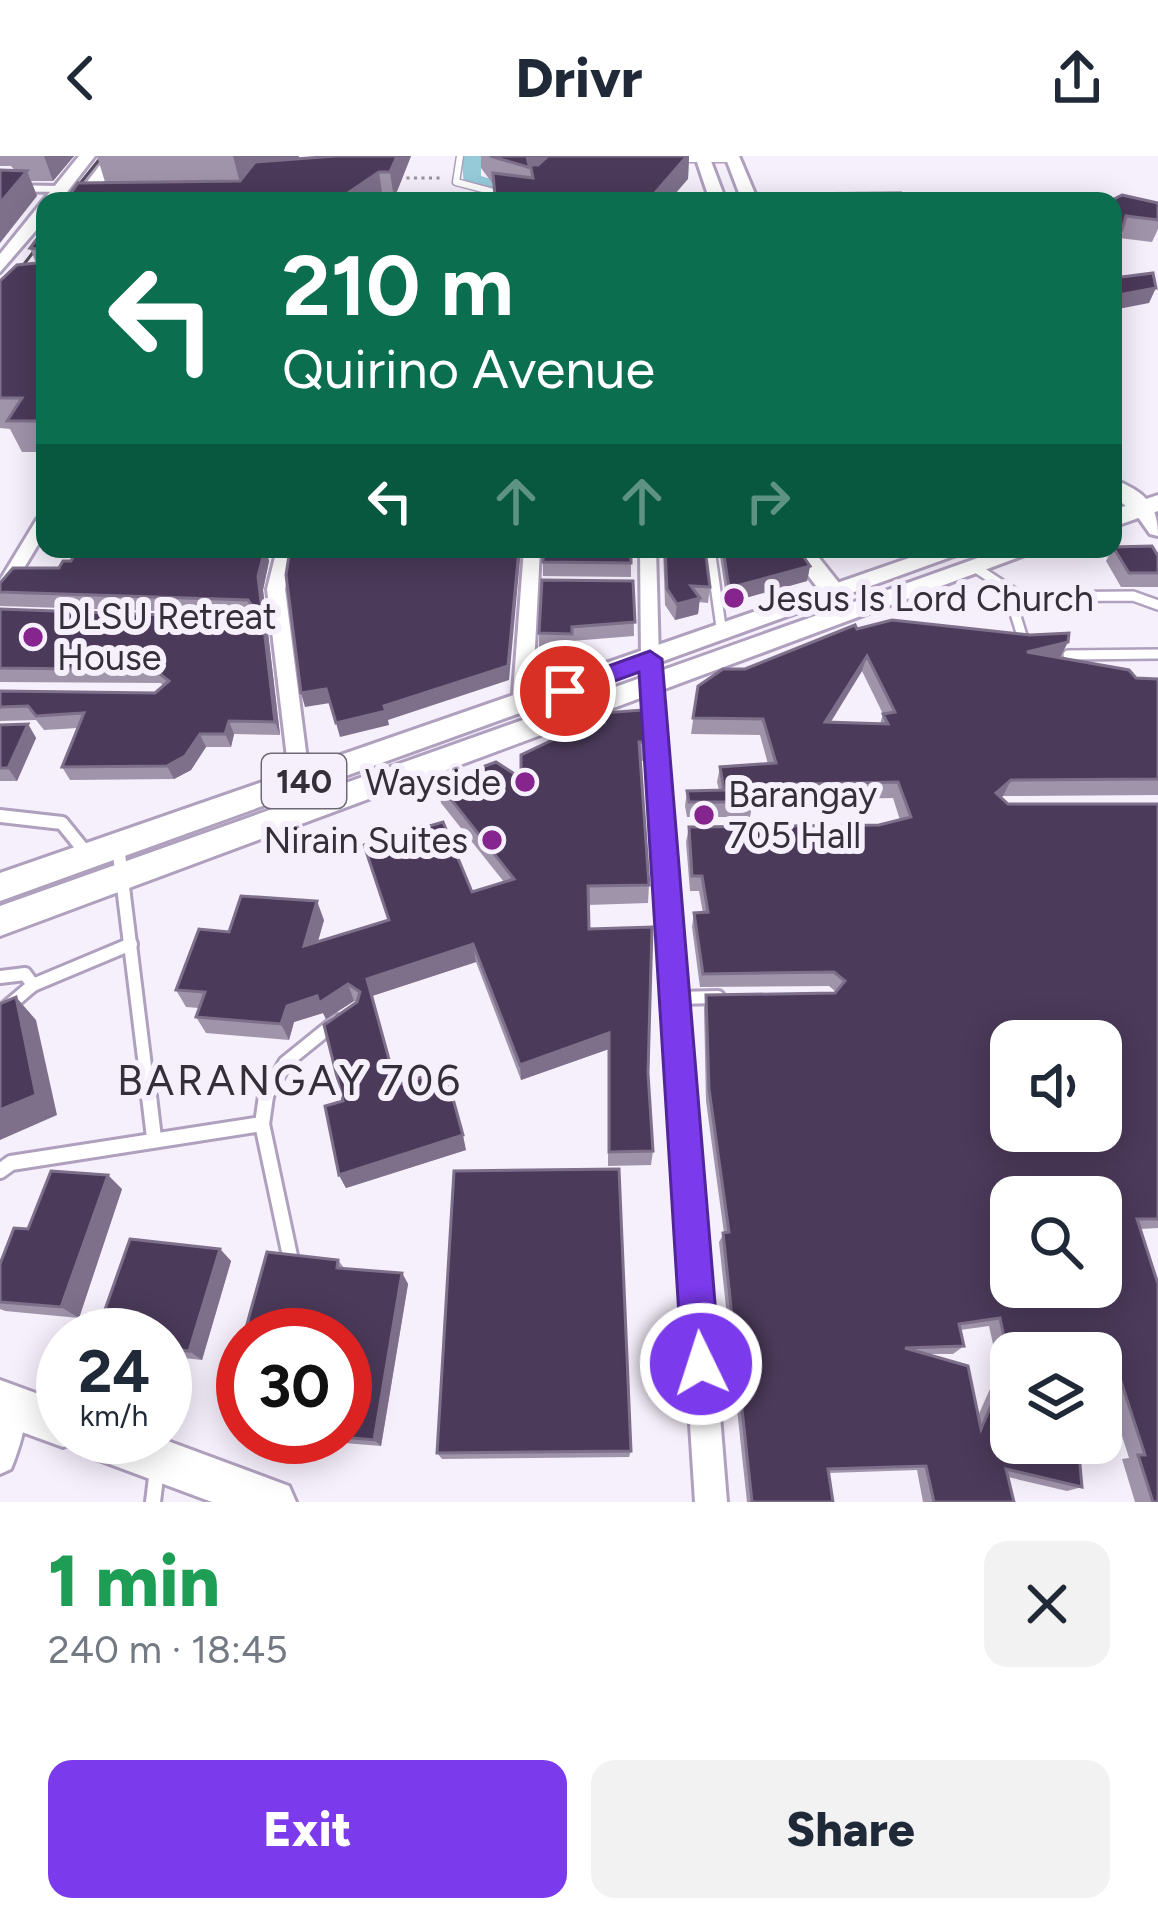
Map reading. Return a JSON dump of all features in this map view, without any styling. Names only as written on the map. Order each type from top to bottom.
[{"type":"main road","points":[[58,192],[87,156]]},
{"type":"main road","points":[[92,192],[115,156]]},
{"type":"main road","points":[[0,266],[7,248],[36,217]]},
{"type":"main road","points":[[1134,502],[1158,479]]},
{"type":"main road","name":"140","points":[[0,921],[300,783],[522,706],[652,672],[722,634],[836,593],[968,558]]},
{"type":"main road","name":"140","points":[[0,887],[114,870],[968,558]]},
{"type":"street","points":[[733,157],[747,192]]},
{"type":"street","points":[[703,158],[715,192]]},
{"type":"street","points":[[0,188],[36,192]]},
{"type":"street","points":[[0,594],[36,548]]},
{"type":"street","points":[[277,558],[276,589],[300,783]]},
{"type":"street","points":[[522,706],[531,558]]},
{"type":"street","points":[[648,558],[652,672],[672,830],[674,998],[711,1502]]},
{"type":"street","points":[[807,558],[836,593]]},
{"type":"street","points":[[0,1458],[6,1404],[36,1415]]},
{"type":"street","points":[[155,1481],[273,1502]]},
{"type":"lane","points":[[460,156],[454,178],[486,192]]},
{"type":"lane","points":[[667,158],[733,157]]},
{"type":"lane","points":[[711,558],[722,634]]},
{"type":"lane","points":[[968,558],[1009,594],[1024,642]]},
{"type":"lane","points":[[626,586],[649,586]]},
{"type":"lane","points":[[1009,594],[1133,596],[1158,605]]},
{"type":"lane","points":[[1068,655],[1158,655]]},
{"type":"lane","points":[[0,816],[62,821],[114,870],[131,944],[154,1138]]},
{"type":"lane","points":[[0,1013],[34,985],[131,944]]},
{"type":"lane","points":[[0,977],[25,974],[34,985]]},
{"type":"lane","points":[[674,998],[741,997]]},
{"type":"lane","points":[[290,1256],[262,1124],[265,1095],[280,1070],[323,1028],[356,1011]]},
{"type":"lane","points":[[0,1171],[11,1163],[262,1124]]},
{"type":"path","points":[[399,178],[454,178]]},
{"type":"building","points":[[397,156],[390,172],[379,172],[349,192],[72,192],[78,183],[240,181],[255,162]]},
{"type":"building","points":[[490,156],[527,156],[529,165],[538,165],[548,156],[687,156],[656,192],[495,192],[493,173],[533,178],[531,168]]},
{"type":"building","points":[[0,170],[27,171],[0,203]]},
{"type":"building","points":[[1122,195],[1158,203],[1158,220],[1126,216],[1122,230]]},
{"type":"building","points":[[36,263],[36,421],[7,421],[22,398],[0,398],[0,281],[17,265]]},
{"type":"building","points":[[1153,273],[1156,288],[1122,294],[1122,277]]},
{"type":"building","points":[[1152,546],[1158,556],[1158,573],[1129,573],[1120,558],[1122,547]]},
{"type":"building","points":[[263,558],[258,576],[275,722],[229,721],[225,734],[200,734],[185,756],[167,766],[62,767],[84,713],[36,716],[28,706],[0,707],[0,691],[155,693],[169,681],[155,670],[0,668],[0,609],[247,618],[256,611],[248,600],[0,592],[0,583],[13,568],[59,568],[63,561]]},
{"type":"building","points":[[289,558],[518,558],[508,666],[384,706],[386,711],[336,723],[326,689],[301,693],[286,575]]},
{"type":"building","points":[[543,558],[631,558],[631,563],[543,562]]},
{"type":"building","points":[[665,558],[706,558],[710,587],[691,586],[700,598],[677,604],[667,589]]},
{"type":"building","points":[[724,558],[804,558],[810,566],[729,588]]},
{"type":"building","points":[[542,580],[633,581],[635,622],[572,627],[572,634],[539,633]]},
{"type":"building","points":[[892,620],[1030,635],[1069,633],[1068,642],[1027,652],[1158,679],[1158,779],[1011,780],[996,793],[1008,804],[1158,804],[1158,1219],[1137,1219],[1158,1284],[1158,1502],[1153,1502],[1138,1455],[1145,1455],[1122,1384],[1122,1332],[1003,1332],[1000,1318],[959,1324],[964,1346],[905,1348],[968,1366],[981,1429],[990,1408],[990,1464],[1080,1464],[1082,1487],[1006,1469],[1014,1502],[934,1502],[926,1466],[828,1469],[833,1502],[752,1502],[723,1233],[729,1232],[709,1089],[706,995],[835,993],[845,981],[834,972],[703,974],[694,913],[708,912],[702,876],[692,876],[689,827],[879,825],[911,817],[898,782],[750,785],[753,802],[689,802],[687,791],[724,790],[720,767],[776,763],[763,719],[693,718],[698,686],[723,669],[745,669],[855,625],[857,629]],"holes":[[[867,656],[895,712],[883,714],[888,724],[825,722]]]},
{"type":"building","points":[[642,710],[644,742],[639,742],[649,885],[588,886],[589,929],[652,927],[648,1073],[653,1151],[609,1152],[609,1033],[520,1065],[473,944],[367,979],[396,1085],[445,1070],[463,1135],[339,1175],[325,1106],[343,1101],[324,1025],[357,1002],[360,992],[348,984],[319,1003],[317,996],[287,1006],[281,1024],[196,1017],[205,992],[176,990],[199,929],[229,932],[241,896],[317,901],[304,946],[389,920],[364,845],[443,822],[472,892],[514,879],[438,783],[496,762],[521,778],[521,755],[561,736],[580,736],[580,730],[604,723],[602,713]]},
{"type":"building","points":[[28,724],[8,768],[0,768],[0,725]]},
{"type":"building","points":[[16,997],[36,1095],[0,1110],[0,1004]]},
{"type":"building","points":[[619,1169],[631,1451],[437,1453],[454,1171]]},
{"type":"building","points":[[51,1171],[108,1175],[61,1307],[0,1302],[0,1264],[14,1228],[28,1229]]},
{"type":"building","points":[[130,1239],[220,1249],[192,1341],[192,1308],[106,1308]]},
{"type":"building","points":[[267,1252],[338,1260],[337,1268],[402,1273],[374,1440],[372,1308],[251,1308]]},
{"type":"waterway","points":[[471,156],[471,179],[498,192]]},
{"type":"tram line","points":[[73,192],[102,156]]},
{"type":"tram line","points":[[0,295],[36,249]]},
{"type":"place","name":"Jesus Is Lord Church","points":[[734,598]]},
{"type":"place","name":"DLSU Retreat House","points":[[33,637]]},
{"type":"place","name":"Wayside","points":[[525,782]]},
{"type":"place","name":"Barangay 705 Hall","points":[[704,815]]},
{"type":"place","name":"Nirain Suites","points":[[492,840]]},
{"type":"district","name":"BARANGAY 706","points":[[290,1080]]},
{"type":"route","points":[[565,691],[650,659],[701,1364]]}]
